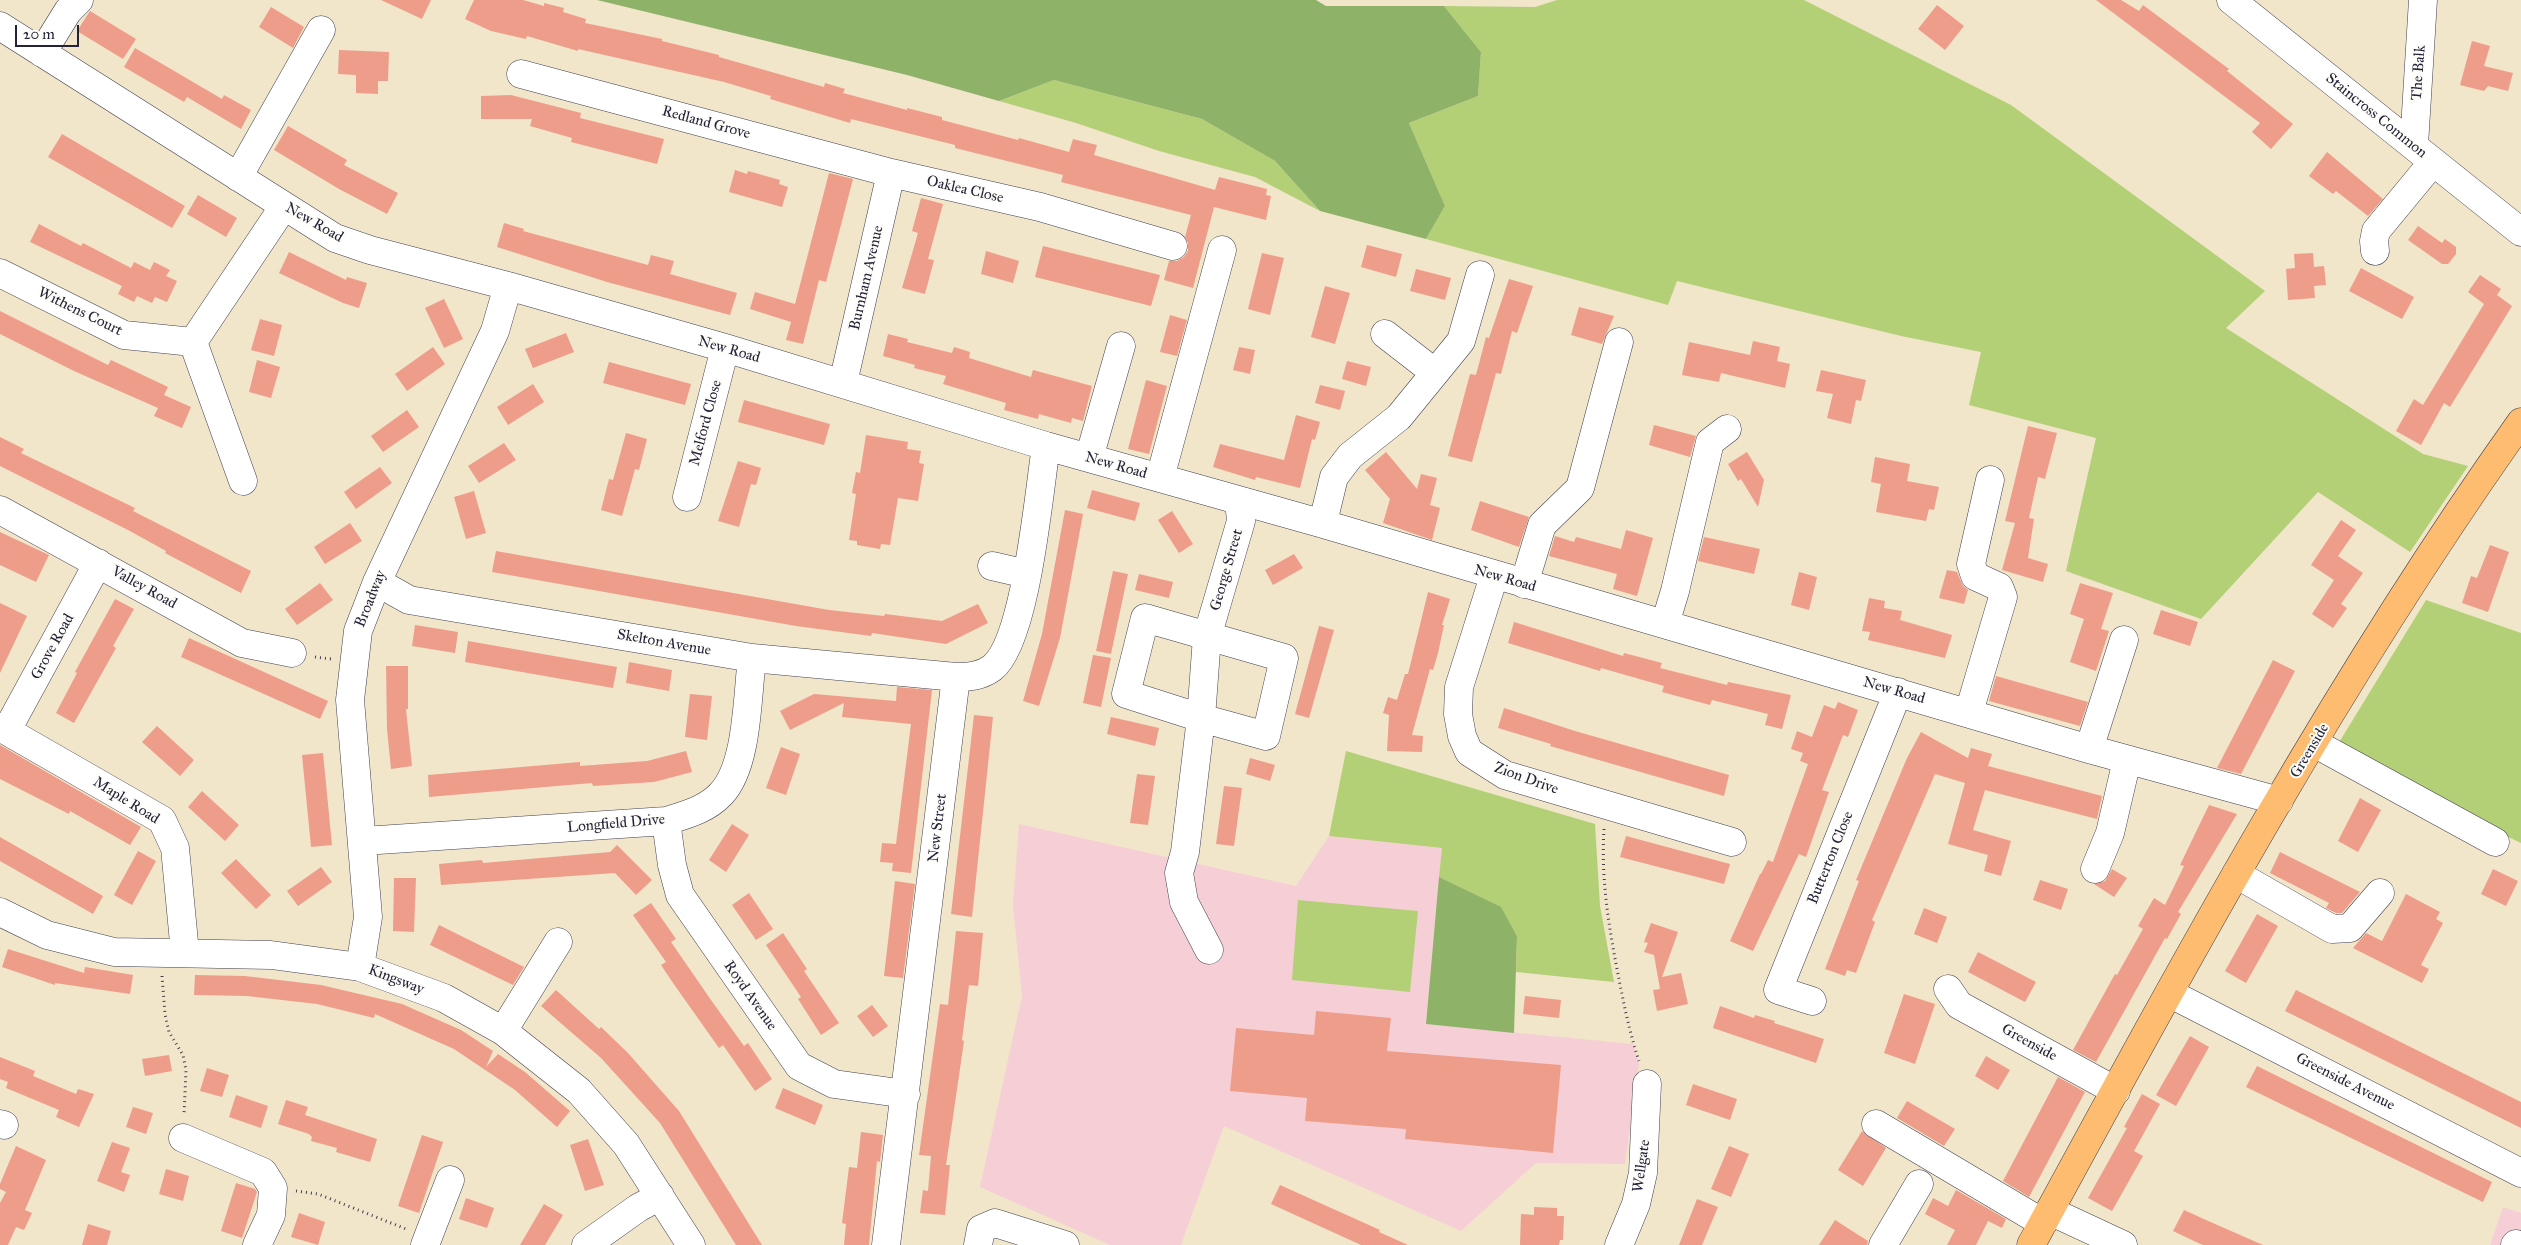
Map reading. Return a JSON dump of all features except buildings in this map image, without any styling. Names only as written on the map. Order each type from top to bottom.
[{"type":"main road","name":"Greenside","points":[[2041,1226],[2169,992],[2314,743],[2388,622],[2521,422]]},
{"type":"street","points":[[42,53],[68,11],[79,0]]},
{"type":"street","name":"Staincross Common","points":[[2231,0],[2521,232]]},
{"type":"street","name":"The Balk","points":[[2423,0],[2423,154]]},
{"type":"street","name":"New Road","points":[[0,26],[336,238],[370,250],[508,286],[725,348],[1046,446],[1969,712],[2126,760],[2280,801]]},
{"type":"street","points":[[238,177],[321,30]]},
{"type":"street","name":"Redland Grove","points":[[521,74],[891,173]]},
{"type":"street","points":[[2375,251],[2376,231],[2423,154]]},
{"type":"street","name":"Oaklea Close","points":[[891,173],[1040,207],[1173,246]]},
{"type":"street","name":"Burnham Avenue","points":[[843,383],[891,173]]},
{"type":"street","points":[[243,481],[193,342],[284,206]]},
{"type":"street","points":[[1160,478],[1222,250]]},
{"type":"street","name":"Withens Court","points":[[0,273],[124,335],[193,342]]},
{"type":"street","points":[[1320,524],[1325,514],[1334,477],[1339,470],[1350,456],[1399,417],[1461,341],[1480,275]]},
{"type":"street","name":"Broadway","points":[[360,966],[368,917],[350,700],[358,631],[377,582],[496,332],[508,286]]},
{"type":"street","points":[[1385,334],[1434,372]]},
{"type":"street","points":[[1524,584],[1542,524],[1580,488],[1619,342]]},
{"type":"street","points":[[1089,458],[1121,346]]},
{"type":"street","name":"Melford Close","points":[[687,498],[725,348]]},
{"type":"street","points":[[1665,624],[1675,591],[1710,442],[1727,429]]},
{"type":"street","points":[[956,678],[974,678],[993,667],[1008,648],[1015,628],[1027,574],[1046,446]]},
{"type":"street","points":[[1969,712],[2003,597],[1999,587],[1975,576],[1971,564],[1990,480]]},
{"type":"street","name":"George Street","points":[[1209,950],[1184,902],[1179,873],[1185,852],[1201,718],[1207,637],[1241,521],[1239,501]]},
{"type":"street","name":"Valley Road","points":[[0,510],[242,643],[292,652]]},
{"type":"street","name":"Grove Road","points":[[4,728],[98,563]]},
{"type":"street","points":[[992,566],[1027,574]]},
{"type":"street","name":"Zion Drive","points":[[1494,576],[1459,687],[1458,714],[1462,736],[1469,752],[1505,774],[1606,806],[1732,842]]},
{"type":"street","name":"Skelton Avenue","points":[[377,582],[409,600],[752,658],[956,678]]},
{"type":"street","points":[[1145,618],[1284,658],[1266,736],[1201,718],[1126,694],[1145,618]]},
{"type":"street","points":[[2089,749],[2124,640]]},
{"type":"street","name":"Longfield Drive","points":[[363,841],[666,821],[696,812],[721,795],[736,772],[741,753],[752,658]]},
{"type":"street","name":"New Street","points":[[886,1245],[956,678]]},
{"type":"street","name":"Butterton Close","points":[[1812,1001],[1778,990],[1898,692]]},
{"type":"street","name":"Maple Road","points":[[4,728],[162,820],[175,848],[173,953]]},
{"type":"street","points":[[2314,743],[2495,842]]},
{"type":"street","points":[[2095,870],[2110,832],[2126,760]]},
{"type":"street","name":"Royd Avenue","points":[[666,821],[672,865],[680,895],[799,1066],[834,1084],[906,1094]]},
{"type":"street","points":[[2236,874],[2332,929],[2350,928],[2380,893]]},
{"type":"street","name":"Kingsway","points":[[0,912],[46,934],[79,945],[114,952],[271,955],[360,966],[444,998],[503,1031],[579,1091],[626,1144],[691,1245]]},
{"type":"street","points":[[503,1031],[558,942]]},
{"type":"street","name":"Greenside","points":[[1948,989],[1959,1004],[2116,1091]]},
{"type":"street","name":"Greenside Avenue","points":[[2169,992],[2521,1173]]},
{"type":"street","name":"Wellgate","points":[[1619,1245],[1636,1204],[1643,1173],[1647,1084]]},
{"type":"street","points":[[1876,1124],[2041,1226],[2123,1245]]},
{"type":"street","points":[[183,1138],[263,1172],[273,1188],[271,1215],[257,1245]]},
{"type":"street","points":[[418,1238],[450,1180]]},
{"type":"street","points":[[1884,1245],[1919,1184]]},
{"type":"street","points":[[586,1245],[638,1208],[660,1196]]},
{"type":"street","points":[[978,1245],[982,1229],[995,1223],[1065,1245]]},
{"type":"path","points":[[292,652],[354,663]]},
{"type":"path","points":[[1606,806],[1602,857],[1605,905],[1630,1034],[1647,1084]]},
{"type":"path","points":[[173,953],[165,1014],[169,1032],[183,1055],[186,1070],[183,1138]]},
{"type":"path","points":[[273,1188],[318,1194],[418,1238]]},
{"type":"shaded area","points":[[1019,824],[1296,886],[1329,836],[1442,848],[1426,1024],[1633,1044],[1639,1064],[1625,1164],[1536,1163],[1461,1231],[1224,1126],[1181,1245],[1110,1245],[980,1187],[1022,996],[1013,905]]},
{"type":"shaded area","points":[[2503,1207],[2521,1213],[2521,1245],[2490,1245]]},
{"type":"green space","points":[[597,0],[1316,0],[1326,6],[1444,6],[1481,52],[1478,96],[1409,123],[1445,206],[1426,239],[1320,211],[1275,161],[1202,119],[1054,80],[999,101],[907,75]]},
{"type":"green space","points":[[1557,0],[1804,0],[2011,105],[2265,291],[2226,328],[2423,454],[2468,466],[2410,552],[2318,492],[2201,619],[2066,571],[2096,438],[1969,405],[1981,352],[1901,336],[1677,281],[1668,305],[1426,239],[1445,206],[1409,123],[1478,96],[1481,52],[1444,6],[1535,7]]},
{"type":"green space","points":[[1054,80],[1202,119],[1275,161],[1320,211],[1255,177],[1159,151],[1076,123],[999,101]]},
{"type":"green space","points":[[2426,600],[2521,633],[2521,843],[2332,754]]},
{"type":"green space","points":[[1346,751],[1595,824],[1600,906],[1614,982],[1516,972],[1517,936],[1501,908],[1439,877],[1442,848],[1329,836]]},
{"type":"green space","points":[[1439,877],[1501,907],[1517,936],[1514,1033],[1426,1024]]},
{"type":"green space","points":[[1298,900],[1418,911],[1410,992],[1292,980]]}]
